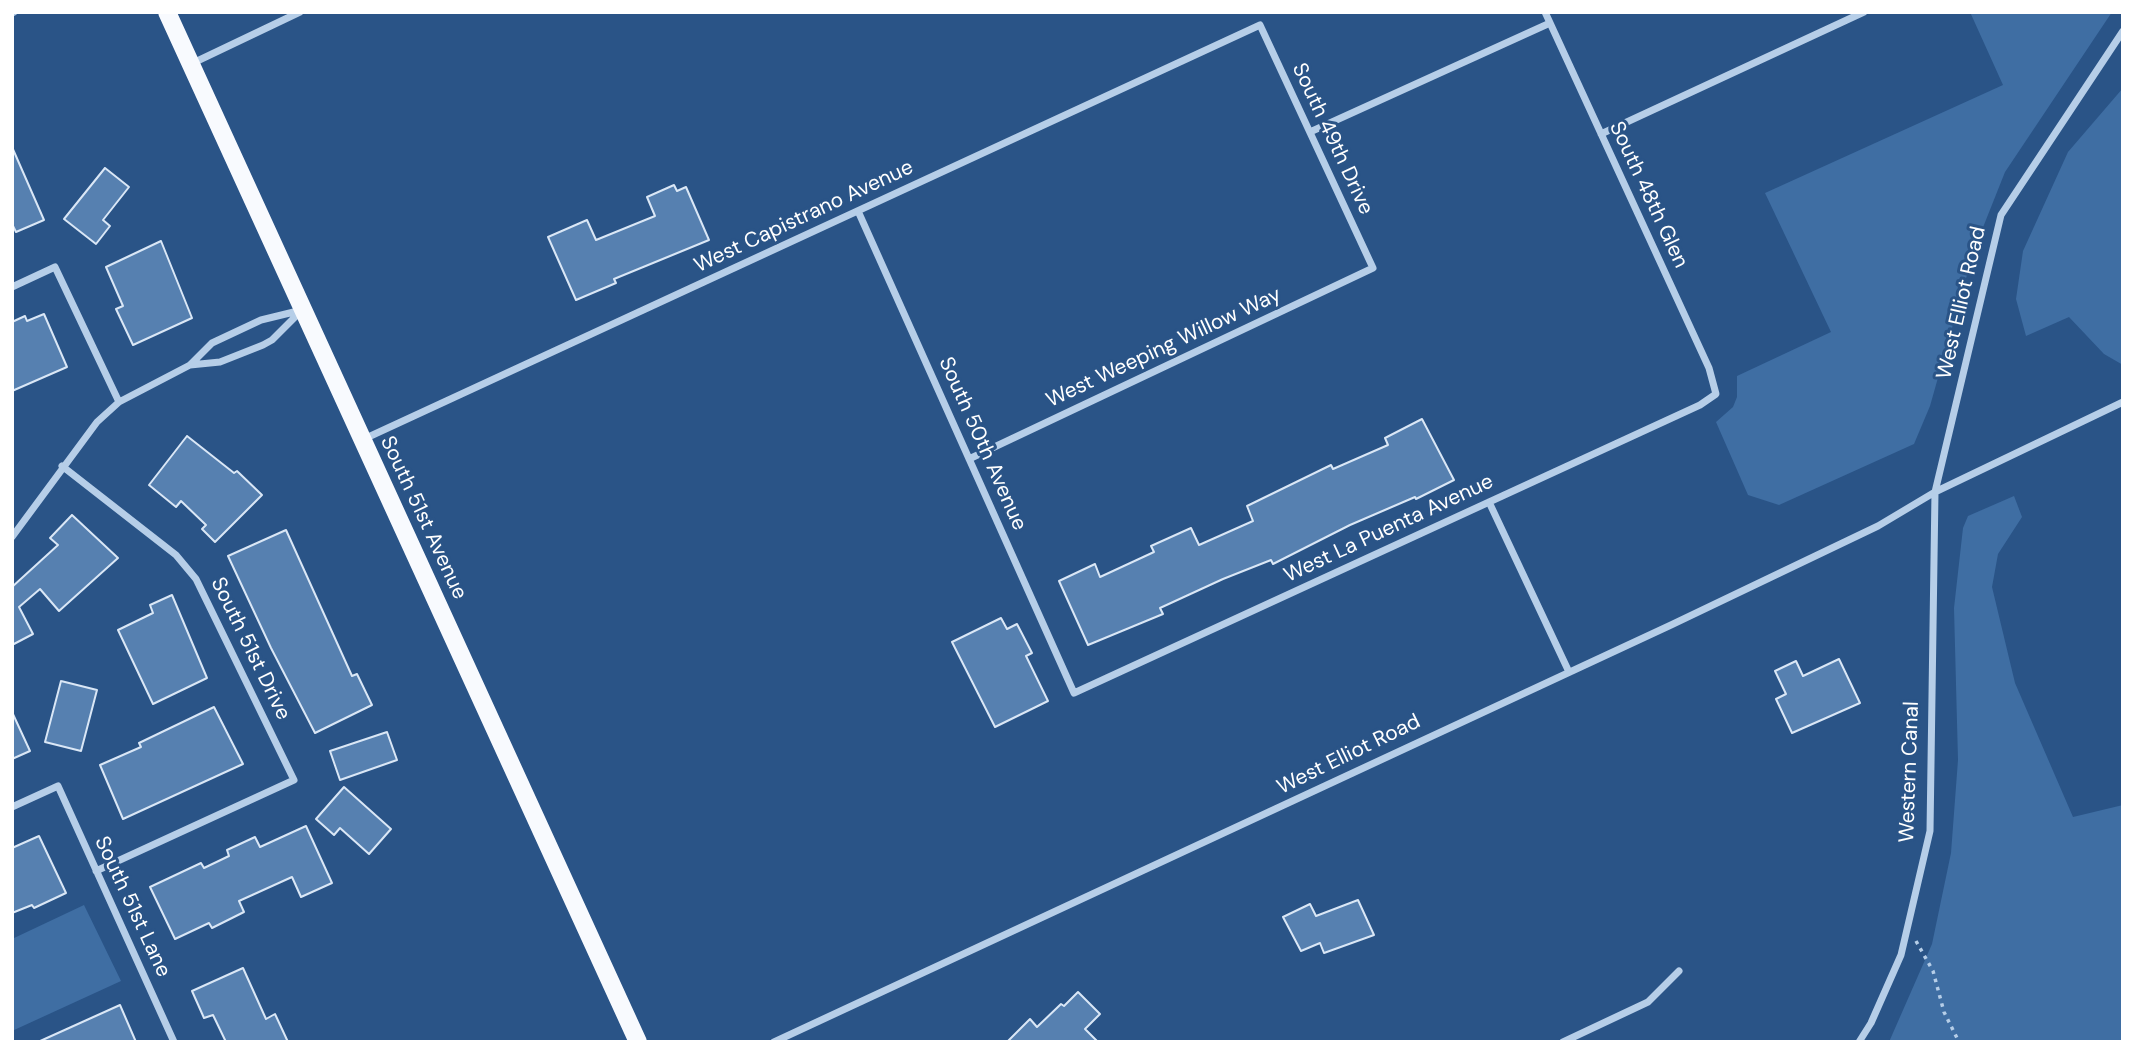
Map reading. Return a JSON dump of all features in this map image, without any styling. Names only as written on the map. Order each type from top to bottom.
[{"type":"main road","name":"South 51st Avenue","points":[[167,12],[638,1042]]},
{"type":"street","points":[[190,64],[300,12]]},
{"type":"street","name":"South 48th Glen","points":[[1545,12],[1709,368],[1716,394]]},
{"type":"street","points":[[1601,134],[1864,12]]},
{"type":"street","points":[[1310,132],[1550,23]]},
{"type":"street","name":"South 49th Drive","points":[[1259,25],[1373,268]]},
{"type":"street","name":"West Capistrano Avenue","points":[[362,440],[1259,25]]},
{"type":"street","name":"West Elliot Road","points":[[1935,492],[2001,215],[2123,31]]},
{"type":"street","name":"South 50th Avenue","points":[[858,211],[1074,693]]},
{"type":"street","points":[[12,287],[55,267],[118,402]]},
{"type":"street","name":"West Weeping Willow Way","points":[[969,459],[1373,268]]},
{"type":"street","points":[[12,537],[62,466],[97,422],[118,402],[190,365],[212,343],[261,320],[303,309]]},
{"type":"street","points":[[190,365],[220,362],[263,345],[272,340],[303,309]]},
{"type":"street","name":"West La Puenta Avenue","points":[[1074,693],[1700,405],[1716,394]]},
{"type":"street","name":"West Elliot Road","points":[[774,1042],[1878,526],[1935,492],[2123,402]]},
{"type":"street","name":"South 51st Drive","points":[[62,466],[176,555],[196,579],[294,780],[96,871]]},
{"type":"street","name":"Western Canal","points":[[1860,1042],[1901,955],[1930,831],[1935,492]]},
{"type":"street","points":[[1489,502],[1569,671]]},
{"type":"street","name":"South 51st Lane","points":[[12,807],[58,786],[174,1042]]},
{"type":"street","points":[[1563,1042],[1648,1002],[1679,971]]},
{"type":"path","points":[[1908,926],[1933,971],[1944,1012],[1959,1042]]},
{"type":"shaded area","points":[[1970,12],[2112,12],[2005,172],[1974,250],[1930,406],[1914,444],[1779,505],[1748,495],[1716,422],[1733,407],[1737,397],[1737,376],[1831,332],[1765,193],[2003,85]]},
{"type":"shaded area","points":[[2123,88],[2123,365],[2104,354],[2069,317],[2026,336],[2016,299],[2023,251],[2068,152]]},
{"type":"shaded area","points":[[2014,496],[2022,517],[1998,554],[1992,587],[2015,683],[2073,817],[2123,805],[2123,1042],[1889,1042],[1932,944],[1951,853],[1958,760],[1954,608],[1963,528],[1968,516]]},
{"type":"shaded area","points":[[84,905],[121,981],[12,1031],[12,939]]},
{"type":"building","points":[[12,147],[44,220],[16,232],[12,224]]},
{"type":"building","points":[[105,168],[129,187],[103,220],[110,226],[96,244],[64,219]]},
{"type":"building","points":[[674,185],[677,191],[686,187],[709,240],[614,279],[616,283],[576,300],[548,237],[587,220],[596,240],[655,216],[647,197]]},
{"type":"building","points":[[161,241],[192,318],[133,345],[116,309],[123,306],[106,267]]},
{"type":"building","points":[[44,314],[67,367],[12,391],[12,322],[25,316],[27,321]]},
{"type":"building","points":[[1422,419],[1454,480],[1416,499],[1415,497],[1350,525],[1273,564],[1271,560],[1223,579],[1160,608],[1163,614],[1088,645],[1059,581],[1095,564],[1100,577],[1154,552],[1151,546],[1191,528],[1199,545],[1253,521],[1247,506],[1331,465],[1333,469],[1388,445],[1385,438]]},
{"type":"building","points":[[187,436],[234,473],[237,471],[262,495],[215,542],[202,529],[206,525],[181,501],[176,507],[149,485]]},
{"type":"building","points":[[72,515],[118,558],[59,611],[40,589],[19,607],[33,634],[12,645],[12,587],[58,545],[50,538]]},
{"type":"building","points":[[286,530],[352,676],[357,674],[372,705],[315,733],[228,556]]},
{"type":"building","points":[[172,595],[207,678],[153,704],[118,630],[153,613],[150,605]]},
{"type":"building","points":[[1001,618],[1007,629],[1017,624],[1032,653],[1026,656],[1048,701],[995,727],[952,642]]},
{"type":"building","points":[[1839,659],[1860,703],[1792,733],[1776,699],[1786,694],[1775,671],[1796,661],[1803,676]]},
{"type":"building","points":[[61,681],[97,690],[81,751],[45,742]]},
{"type":"building","points":[[214,707],[243,764],[123,819],[100,765],[141,747],[139,743]]},
{"type":"building","points":[[12,712],[30,751],[12,759]]},
{"type":"building","points":[[387,732],[397,760],[340,780],[330,751]]},
{"type":"building","points":[[344,787],[391,829],[369,854],[340,828],[334,835],[316,819]]},
{"type":"building","points":[[306,826],[332,883],[301,897],[292,877],[239,901],[244,912],[212,928],[209,923],[175,939],[150,887],[201,863],[204,868],[229,856],[227,850],[255,837],[260,847]]},
{"type":"building","points":[[39,836],[66,893],[34,908],[32,905],[12,913],[12,848]]},
{"type":"building","points":[[1358,900],[1374,935],[1324,953],[1320,943],[1301,951],[1283,917],[1310,904],[1316,916]]},
{"type":"building","points":[[243,968],[266,1019],[275,1014],[288,1042],[226,1042],[213,1015],[204,1018],[192,991]]},
{"type":"building","points":[[1078,992],[1100,1014],[1085,1029],[1098,1042],[1007,1042],[1030,1019],[1037,1027]]},
{"type":"building","points":[[120,1005],[136,1042],[38,1042]]}]
